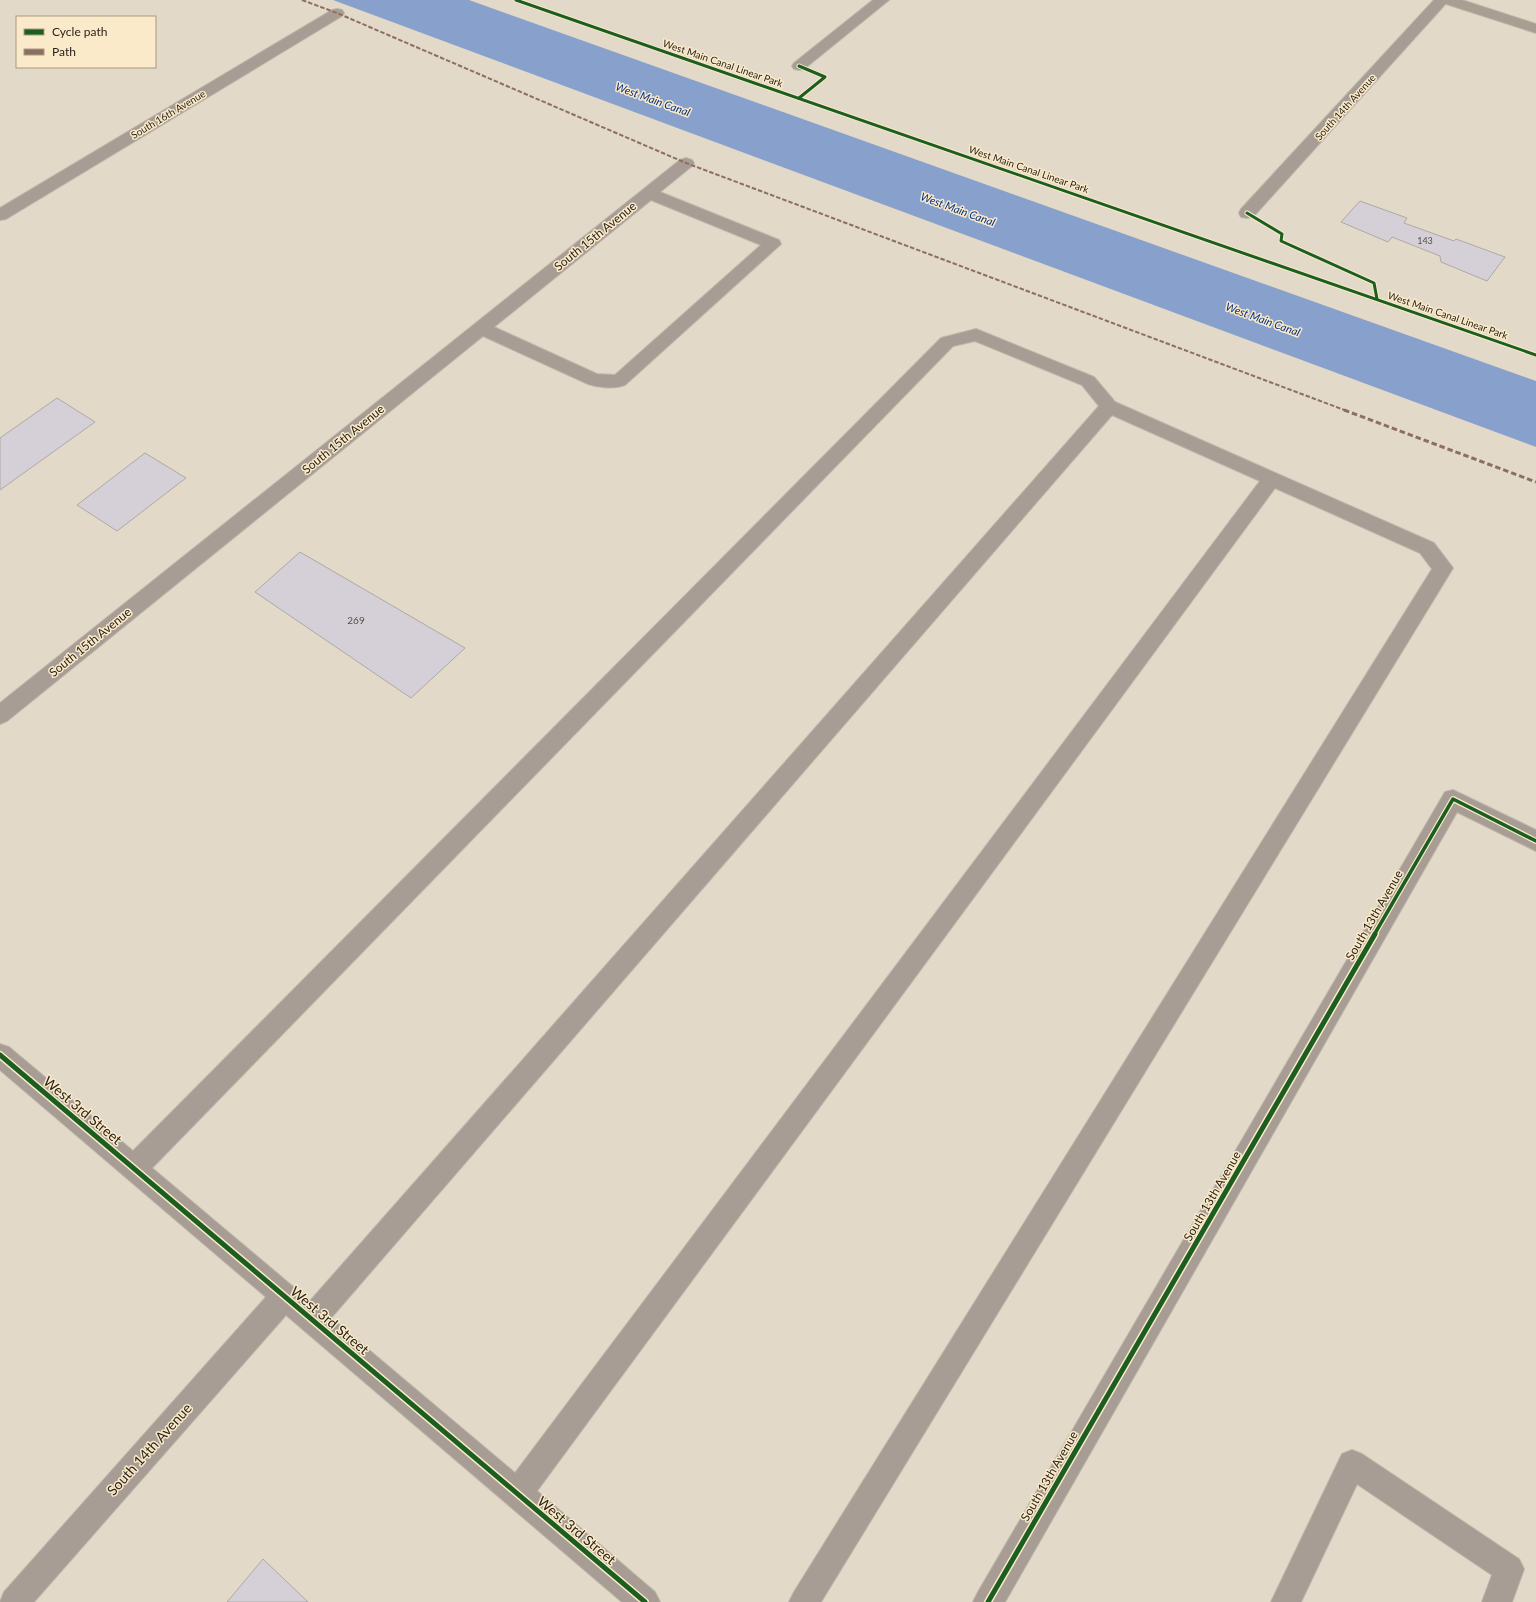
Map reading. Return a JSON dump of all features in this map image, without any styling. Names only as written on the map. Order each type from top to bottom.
[{"type":"main road","points":[[1448,0],[1536,30]]},
{"type":"street","points":[[799,66],[882,0]]},
{"type":"street","name":"South 14th Avenue","points":[[1247,213],[1442,0]]},
{"type":"street","name":"South 16th Avenue","points":[[0,215],[337,12]]},
{"type":"street","name":"South 15th Avenue","points":[[0,715],[686,164]]},
{"type":"street","points":[[481,328],[594,380],[619,382],[774,244],[649,193]]},
{"type":"street","points":[[134,1168],[947,342],[976,336],[1088,381],[1110,406],[1427,548],[1443,568],[804,1602]]},
{"type":"street","points":[[312,1320],[1110,406]]},
{"type":"street","points":[[517,1494],[1272,479]]},
{"type":"street","name":"South 13th Avenue","points":[[988,1602],[1453,799],[1536,841]]},
{"type":"street","name":"West 3rd Street","points":[[0,1055],[645,1602]]},
{"type":"street","name":"South 14th Avenue","points":[[14,1602],[285,1296]]},
{"type":"street","points":[[1286,1602],[1352,1464],[1509,1569],[1497,1602]]},
{"type":"water","name":"West Main Canal","points":[[333,0],[469,0],[1536,381],[1536,447]]},
{"type":"building","points":[[1360,201],[1407,218],[1404,223],[1454,241],[1456,239],[1505,257],[1487,281],[1441,262],[1440,256],[1392,237],[1388,242],[1341,222]]},
{"type":"building","points":[[57,398],[95,422],[0,490],[0,438]]},
{"type":"building","points":[[145,453],[186,478],[117,531],[77,505]]},
{"type":"building","points":[[300,552],[465,648],[411,698],[255,592]]},
{"type":"building","points":[[263,1559],[308,1602],[227,1602]]},
{"type":"marked path","points":[[302,0],[337,13],[686,163],[1536,482]]},
{"type":"cycle path","name":"West Main Canal Linear Park","points":[[516,0],[1536,355]]},
{"type":"cycle path","points":[[799,66],[825,77],[799,98]]},
{"type":"cycle path","points":[[1247,213],[1282,234],[1281,241],[1374,283],[1377,299]]},
{"type":"cycle path","points":[[988,1602],[1453,799],[1536,841]]},
{"type":"cycle path","points":[[0,1055],[645,1602]]}]
